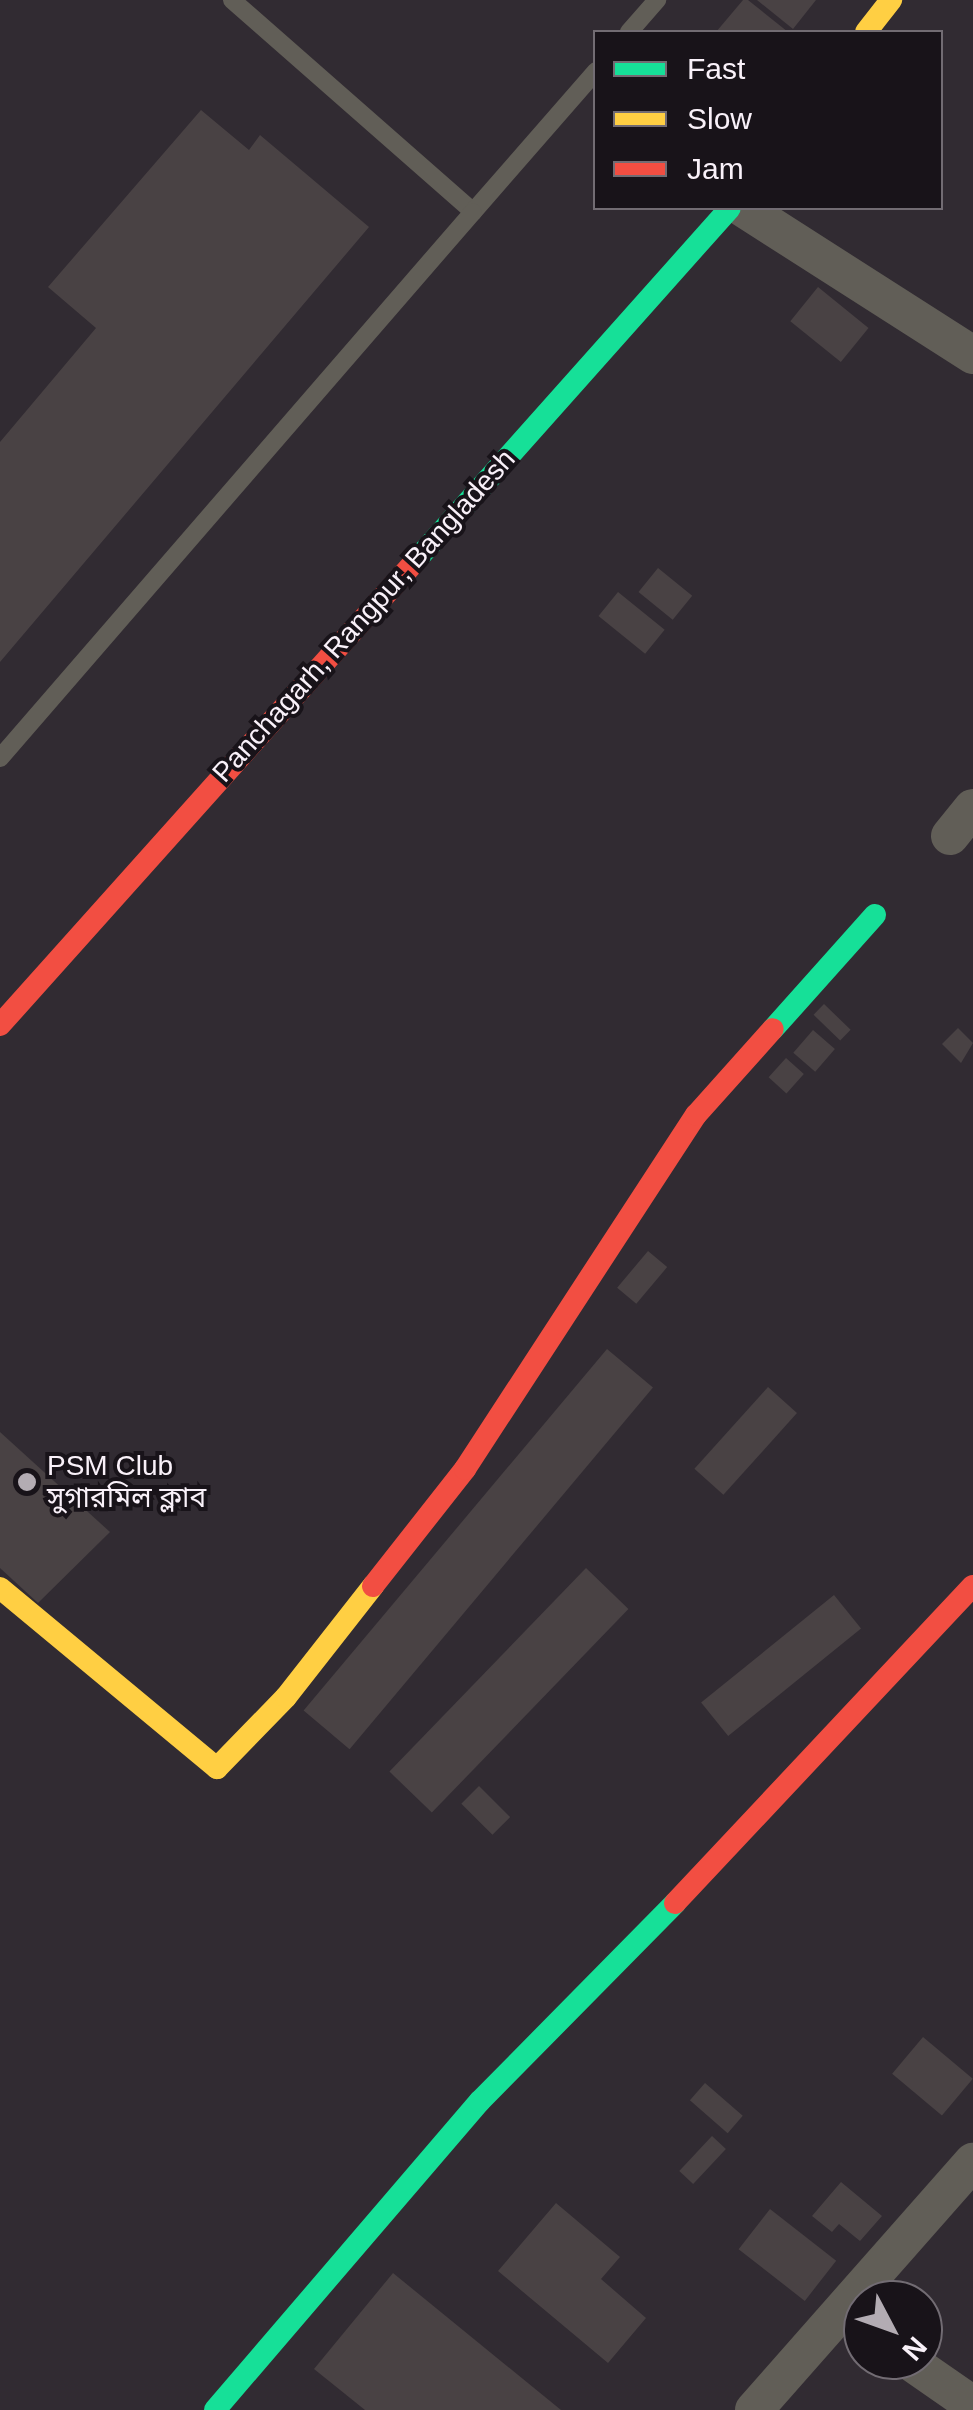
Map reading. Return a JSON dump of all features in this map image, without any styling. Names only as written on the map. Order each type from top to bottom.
[{"type":"street","points":[[868,30],[891,0]]},
{"type":"street","name":"Panchagarh, Rangpur, Bangladesh","points":[[0,1025],[728,210]]},
{"type":"street","points":[[746,210],[973,355]]},
{"type":"street","points":[[0,1588],[217,1768],[286,1697],[465,1469],[696,1116],[875,915]]},
{"type":"street","points":[[215,2410],[480,2101],[707,1871],[973,1586]]},
{"type":"street","points":[[883,2280],[973,2162]]},
{"type":"street","points":[[754,2410],[843,2329]]},
{"type":"street","points":[[938,2380],[973,2404]]},
{"type":"lane","points":[[232,0],[473,212]]},
{"type":"lane","points":[[631,30],[657,0]]},
{"type":"lane","points":[[0,758],[593,73]]},
{"type":"building","points":[[743,0],[748,0],[786,30],[718,30]]},
{"type":"building","points":[[757,0],[816,0],[793,29]]},
{"type":"building","points":[[201,110],[249,150],[260,135],[369,227],[0,662],[0,442],[96,328],[48,287]]},
{"type":"building","points":[[818,287],[869,328],[841,362],[790,321]]},
{"type":"building","points":[[658,568],[692,596],[673,620],[638,592]]},
{"type":"building","points":[[618,592],[665,630],[645,654],[598,616]]},
{"type":"building","points":[[824,1004],[851,1030],[840,1040],[814,1015]]},
{"type":"building","points":[[958,1028],[973,1043],[961,1063],[942,1044]]},
{"type":"building","points":[[813,1030],[835,1049],[815,1072],[793,1053]]},
{"type":"building","points":[[786,1058],[804,1074],[786,1093],[769,1077]]},
{"type":"building","points":[[648,1251],[667,1267],[636,1304],[617,1288]]},
{"type":"building","points":[[607,1349],[653,1388],[350,1749],[304,1711]]},
{"type":"building","points":[[768,1387],[797,1413],[723,1495],[694,1469]]},
{"type":"building","name":"PSM Club সুগারমিল ক্লাব","points":[[0,1432],[110,1532],[38,1603],[0,1568]]},
{"type":"building","points":[[586,1568],[628,1609],[432,1813],[389,1772]]},
{"type":"building","points":[[834,1595],[861,1628],[728,1736],[701,1703]]},
{"type":"building","points":[[479,1786],[510,1817],[492,1835],[461,1804]]},
{"type":"building","points":[[923,2037],[973,2079],[942,2116],[892,2074]]},
{"type":"building","points":[[705,2083],[743,2116],[728,2133],[690,2100]]},
{"type":"building","points":[[712,2136],[726,2149],[693,2184],[679,2171]]},
{"type":"building","points":[[841,2182],[882,2216],[860,2241],[839,2224],[832,2232],[812,2216]]},
{"type":"building","points":[[556,2203],[620,2257],[601,2279],[646,2318],[608,2363],[498,2271]]},
{"type":"building","points":[[770,2209],[836,2261],[805,2301],[739,2249]]},
{"type":"building","points":[[393,2273],[561,2410],[365,2410],[314,2369]]},
{"type":"traffic: fast","points":[[419,557],[728,210]]},
{"type":"traffic: fast","points":[[773,1029],[875,915]]},
{"type":"traffic: fast","points":[[215,2410],[480,2101],[675,1903]]},
{"type":"traffic: slow","points":[[868,30],[891,0]]},
{"type":"traffic: slow","points":[[0,1588],[217,1768],[286,1697],[373,1586]]},
{"type":"traffic: jam","points":[[0,1025],[419,557]]},
{"type":"traffic: jam","points":[[373,1586],[465,1469],[696,1115],[773,1029]]},
{"type":"traffic: jam","points":[[675,1903],[973,1586]]},
{"type":"place","name":"PSM Club সুগারমিল ক্লাব","points":[[27,1482]]}]
